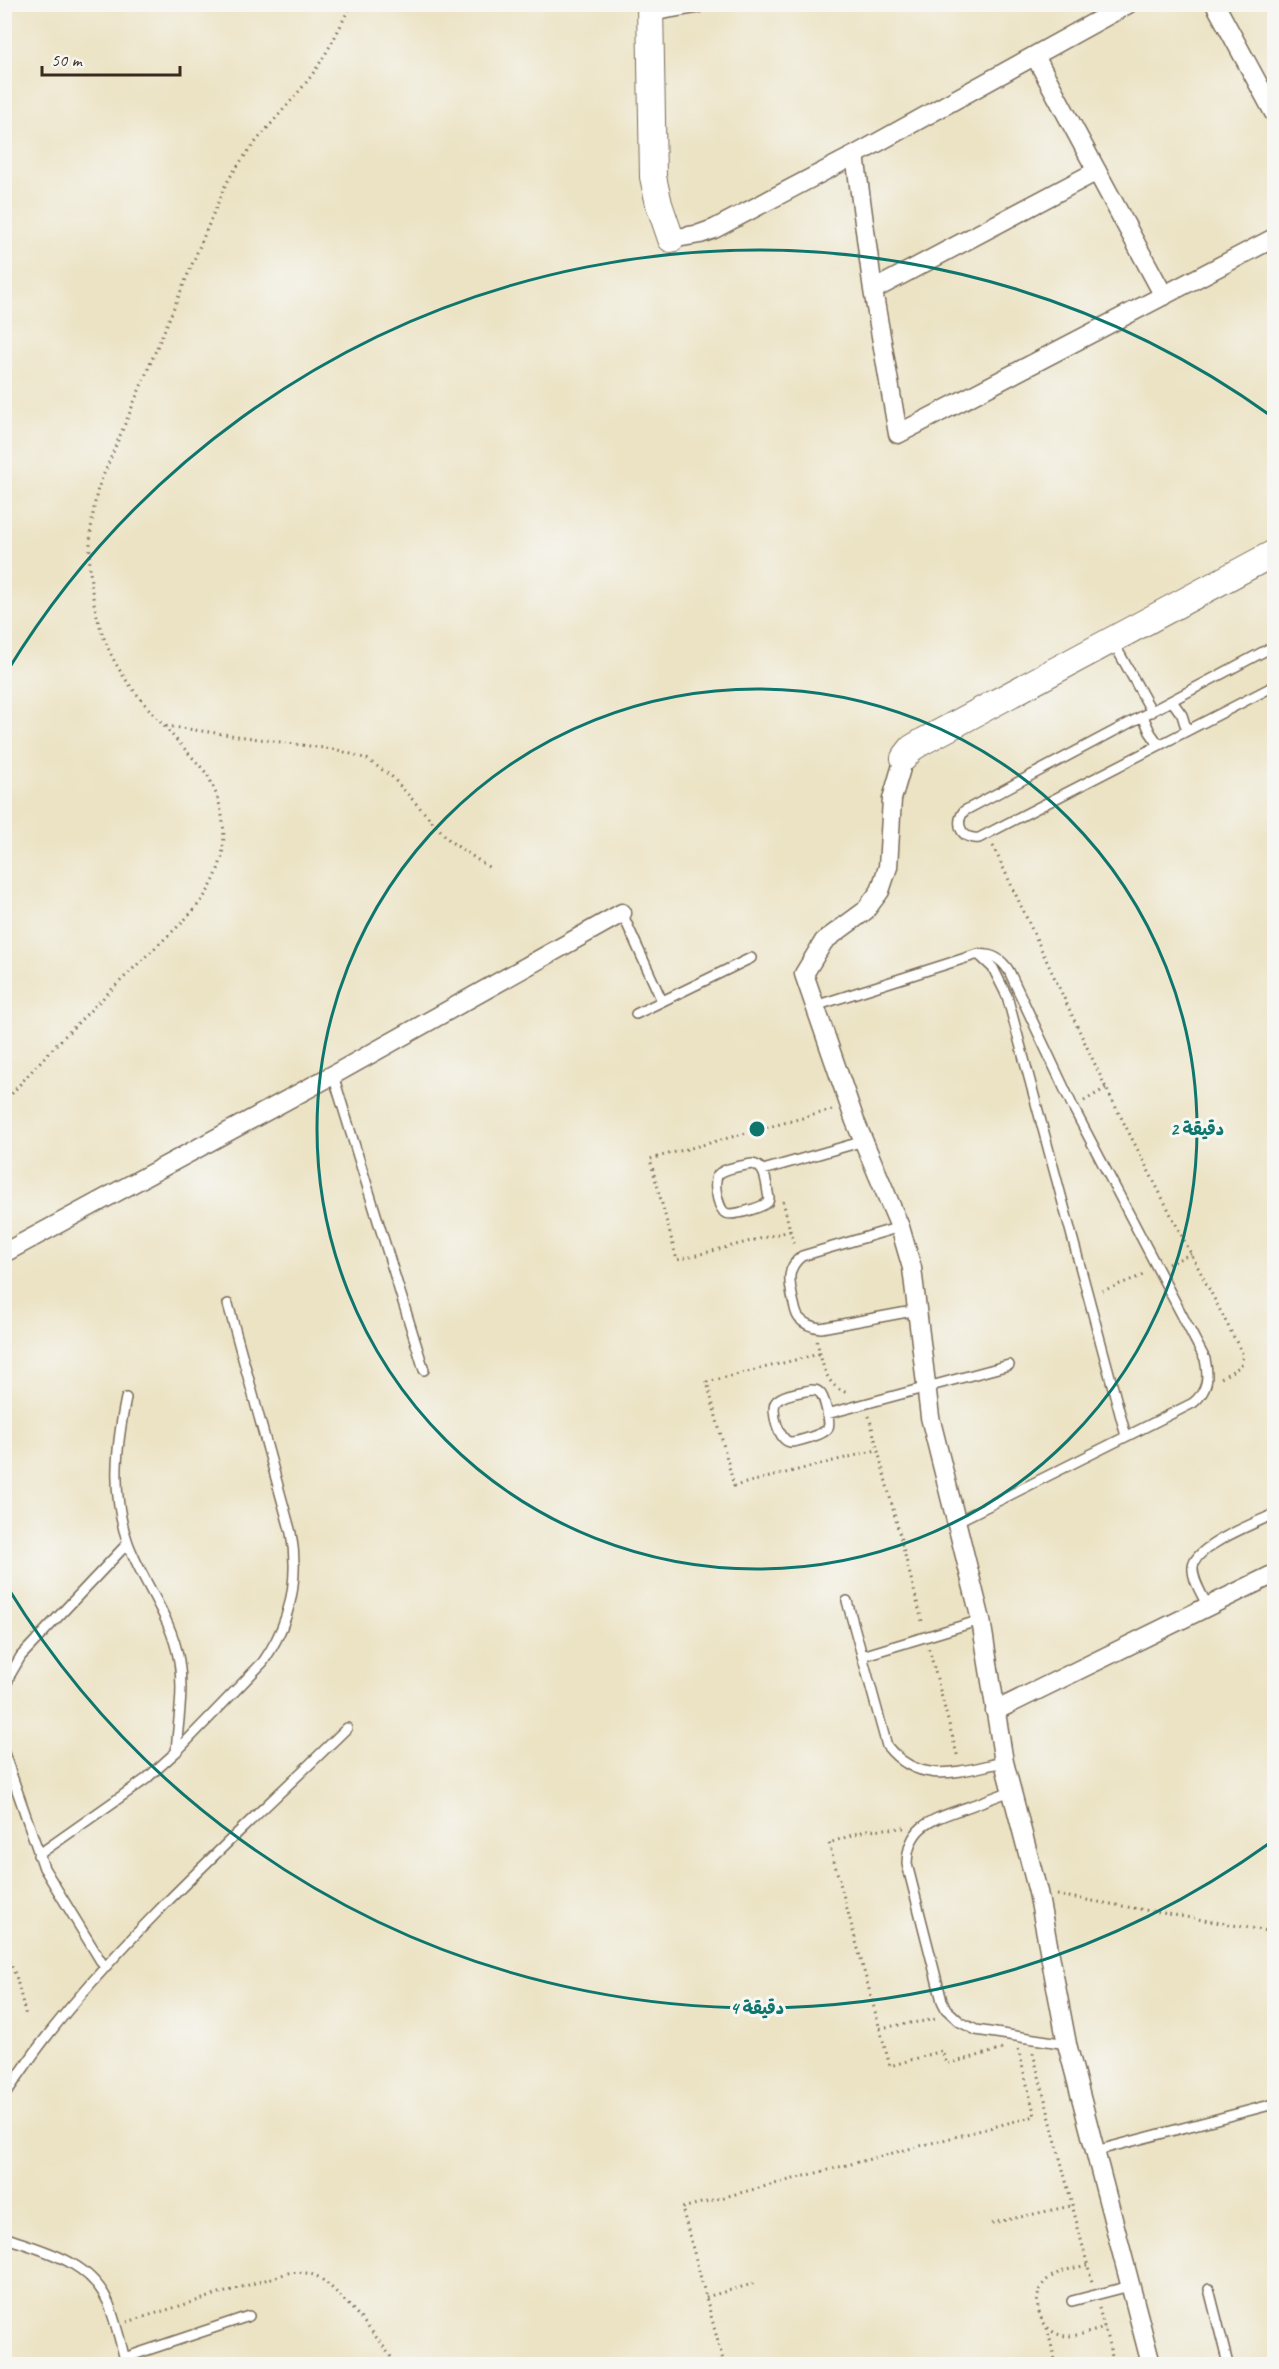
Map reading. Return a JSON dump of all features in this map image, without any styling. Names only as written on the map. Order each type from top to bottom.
[{"type":"street","points":[[696,4],[667,11],[650,8],[653,177],[659,204],[671,238],[700,234],[714,229],[855,155],[1128,4]]},
{"type":"street","points":[[1215,4],[1275,113]]},
{"type":"street","points":[[1035,56],[1164,296]]},
{"type":"street","points":[[855,155],[873,290],[898,434],[1275,238]]},
{"type":"street","points":[[873,290],[1097,171]]},
{"type":"street","points":[[1151,2364],[1067,2044],[1038,1892],[1004,1762],[981,1620],[933,1432],[925,1387],[912,1268],[900,1227],[852,1113],[804,974],[816,951],[834,933],[865,910],[880,891],[890,855],[892,799],[904,758],[912,748],[1275,553]]},
{"type":"street","points":[[4,1253],[333,1076],[622,913]]},
{"type":"street","points":[[994,1711],[1275,1574]]},
{"type":"lane","points":[[1112,640],[1147,714],[1150,732],[1159,745]]},
{"type":"lane","points":[[1275,646],[964,811],[959,820],[960,826],[965,835],[974,838],[987,834],[1275,686]]},
{"type":"lane","points":[[1172,701],[1182,715],[1187,731]]},
{"type":"lane","points":[[622,913],[662,1001]]},
{"type":"lane","points":[[978,954],[993,968],[1007,996],[1126,1436]]},
{"type":"lane","points":[[815,1006],[978,954],[993,956],[1005,965],[1073,1107],[1205,1359],[1208,1372],[1207,1384],[1199,1398],[1192,1403],[956,1522]]},
{"type":"lane","points":[[636,1014],[751,958]]},
{"type":"lane","points":[[333,1076],[424,1370]]},
{"type":"lane","points":[[763,1170],[864,1141]]},
{"type":"lane","points":[[752,1164],[759,1165],[763,1170],[769,1198],[767,1204],[733,1214],[724,1212],[714,1183],[718,1174],[752,1164]]},
{"type":"lane","points":[[900,1227],[802,1256],[792,1266],[789,1280],[797,1316],[807,1325],[814,1327],[821,1328],[918,1310]]},
{"type":"lane","points":[[38,1856],[146,1779],[176,1752],[262,1662],[288,1616],[295,1583],[291,1533],[228,1304]]},
{"type":"lane","points":[[827,1414],[1009,1365]]},
{"type":"lane","points":[[815,1390],[823,1397],[827,1414],[829,1423],[826,1431],[789,1442],[781,1436],[774,1406],[781,1398],[815,1390]]},
{"type":"lane","points":[[126,1398],[119,1432],[116,1470],[121,1516],[129,1543],[169,1628],[179,1660],[181,1694],[176,1752]]},
{"type":"lane","points":[[1208,1607],[1194,1575],[1194,1561],[1205,1549],[1275,1514]]},
{"type":"lane","points":[[4,1691],[21,1656],[129,1543]]},
{"type":"lane","points":[[847,1601],[887,1746],[897,1759],[922,1772],[935,1773],[1004,1762]]},
{"type":"lane","points":[[862,1656],[981,1620]]},
{"type":"lane","points":[[4,2096],[44,2040],[105,1968],[170,1900],[347,1728]]},
{"type":"lane","points":[[4,1753],[38,1856],[105,1968]]},
{"type":"lane","points":[[1011,1791],[929,1820],[921,1827],[910,1845],[907,1864],[942,2001],[953,2017],[976,2030],[1015,2041],[1030,2039],[1067,2044]]},
{"type":"lane","points":[[1095,2151],[1275,2104]]},
{"type":"lane","points":[[4,2237],[67,2260],[86,2272],[101,2290],[116,2326],[125,2361],[249,2316]]},
{"type":"lane","points":[[1072,2301],[1130,2286]]},
{"type":"lane","points":[[1209,2289],[1228,2364]]},
{"type":"path","points":[[4,1103],[29,1072],[59,1041],[198,905],[216,875],[224,841],[224,823],[215,789],[207,774],[131,687],[117,665],[97,617],[91,591],[89,539],[98,488],[225,186],[238,163],[318,66],[351,4]]},
{"type":"path","points":[[165,726],[338,750],[367,759],[392,777],[451,842],[490,868]]},
{"type":"path","points":[[987,834],[1106,1088],[1243,1355],[1244,1361],[1237,1370],[1207,1384]]},
{"type":"path","points":[[1073,1107],[1106,1088]]},
{"type":"path","points":[[782,1199],[797,1260]]},
{"type":"path","points":[[1088,1297],[1191,1254]]},
{"type":"path","points":[[814,1327],[829,1382],[840,1391],[863,1392],[961,1770]]},
{"type":"path","points":[[724,2364],[682,2208],[1035,2116],[1015,2041],[947,2064],[942,2051],[890,2066],[829,1843],[867,1830],[921,1827]]},
{"type":"path","points":[[1038,1892],[1275,1932]]},
{"type":"path","points":[[4,1950],[16,1976],[26,2016]]},
{"type":"path","points":[[880,2028],[953,2017]]},
{"type":"path","points":[[1030,2039],[1071,2206],[1114,2364]]},
{"type":"path","points":[[992,2223],[1071,2206]]},
{"type":"path","points":[[116,2326],[288,2273],[308,2273],[326,2281],[378,2338],[394,2364]]},
{"type":"path","points":[[706,2297],[756,2283]]},
{"type":"path","points":[[1047,2327],[1056,2364]]}]
